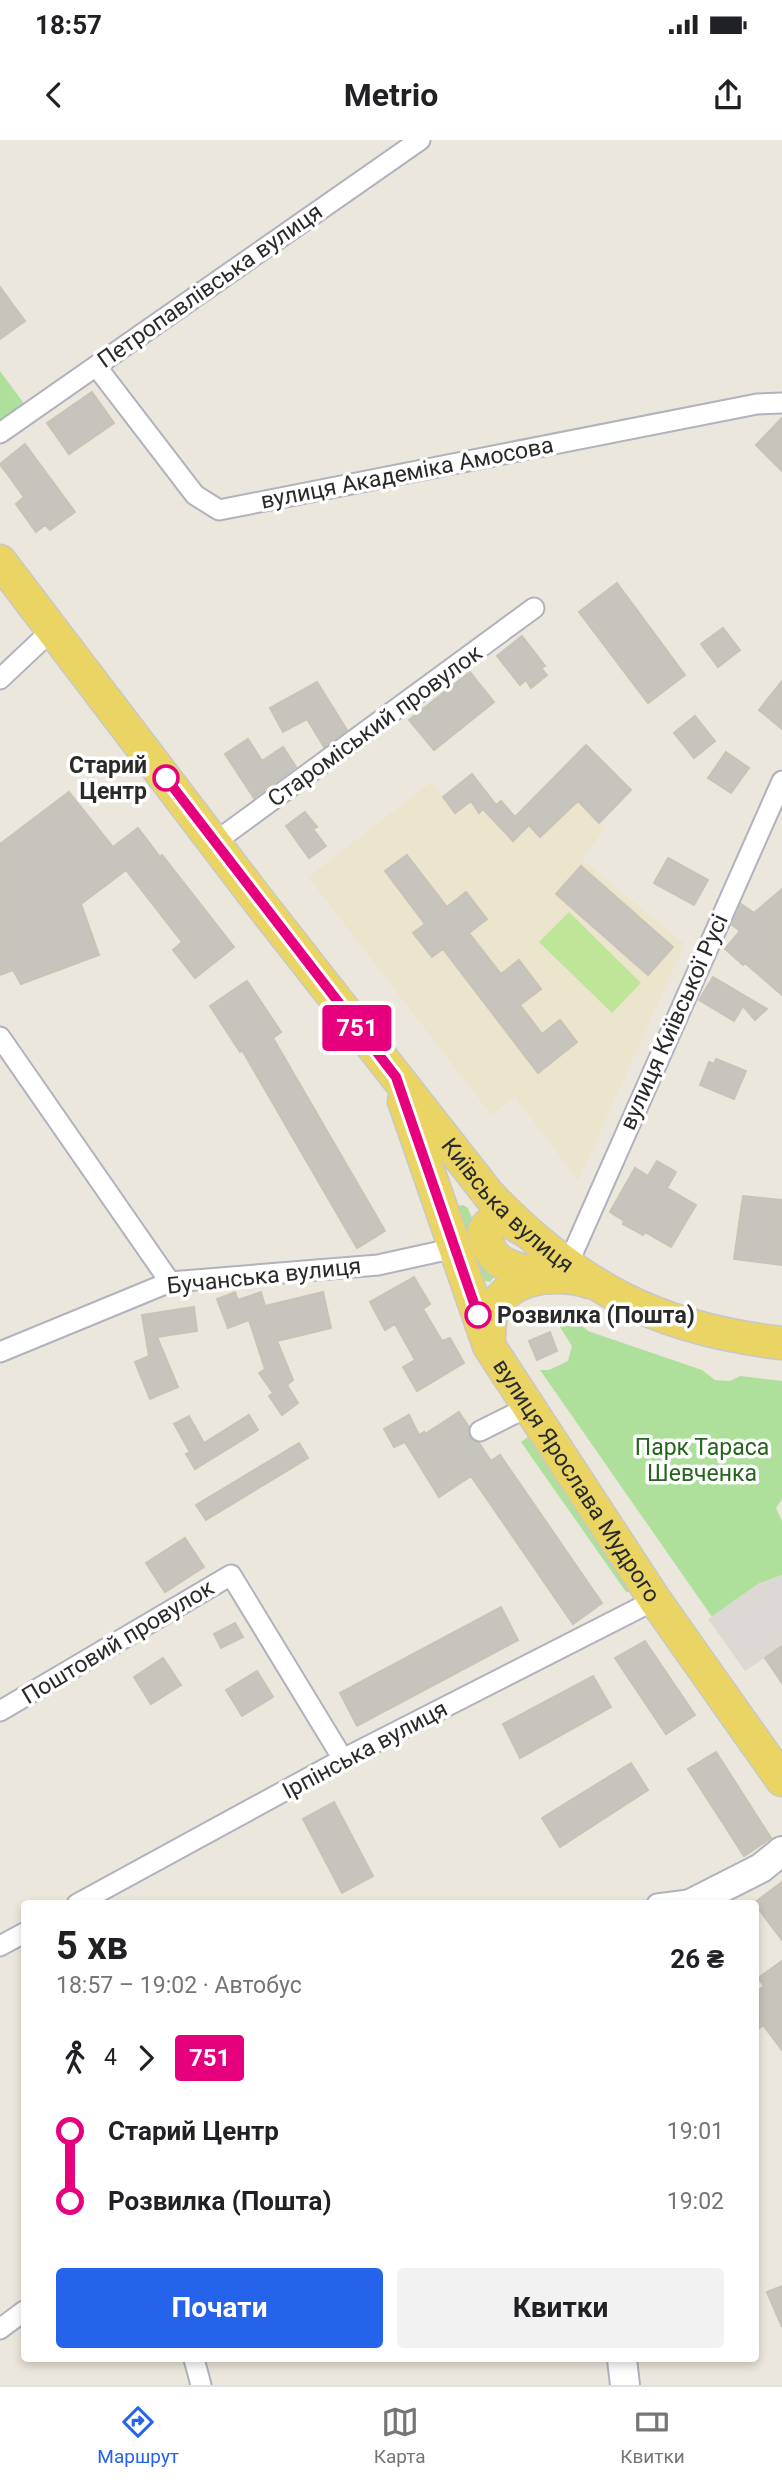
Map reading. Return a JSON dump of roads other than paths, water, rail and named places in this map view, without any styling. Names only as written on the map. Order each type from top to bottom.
[{"type":"main road","name":"Київська вулиця","points":[[0,561],[396,1077],[489,1195],[526,1230],[558,1271],[596,1285],[638,1308],[674,1321],[724,1334],[782,1343]]},
{"type":"main road","name":"вулиця Ярослава Мудрого","points":[[396,1077],[489,1346],[655,1600],[782,1780]]},
{"type":"main road","points":[[526,1230],[506,1219],[489,1223],[484,1231],[489,1251],[503,1264],[558,1271]]},
{"type":"main road","points":[[489,1346],[490,1318],[501,1298],[521,1284],[558,1271]]},
{"type":"street","name":"Петропавлівська вулиця","points":[[0,433],[420,140]]},
{"type":"street","name":"вулиця Академіка Амосова","points":[[96,366],[195,495],[219,510],[757,404],[782,403]]},
{"type":"street","name":"Староміський провулок","points":[[215,842],[534,608]]},
{"type":"street","points":[[0,679],[53,629]]},
{"type":"street","name":"вулиця Київської Русі","points":[[558,1271],[782,781]]},
{"type":"street","points":[[0,1037],[170,1282]]},
{"type":"street","name":"Бучанська вулиця","points":[[0,1352],[170,1282],[378,1265],[456,1248]]},
{"type":"street","points":[[480,1431],[528,1407]]},
{"type":"street","name":"Поштовий провулок","points":[[0,1711],[231,1575],[343,1759]]},
{"type":"street","name":"Ірпінська вулиця","points":[[84,1900],[343,1759],[655,1600]]},
{"type":"street","points":[[698,1900],[732,1885],[761,1868],[782,1851]]},
{"type":"street","points":[[0,1946],[21,1935]]},
{"type":"street","points":[[0,2329],[21,2313]]},
{"type":"street","points":[[195,2362],[201,2385]]},
{"type":"street","points":[[622,2362],[625,2385]]},
{"type":"place","name":"Старий Центр","points":[[166,778]]},
{"type":"place","name":"Розвилка (Пошта)","points":[[478,1315]]},
{"type":"park label","name":"Парк Тараса Шевченка","points":[[702,1460]]}]
